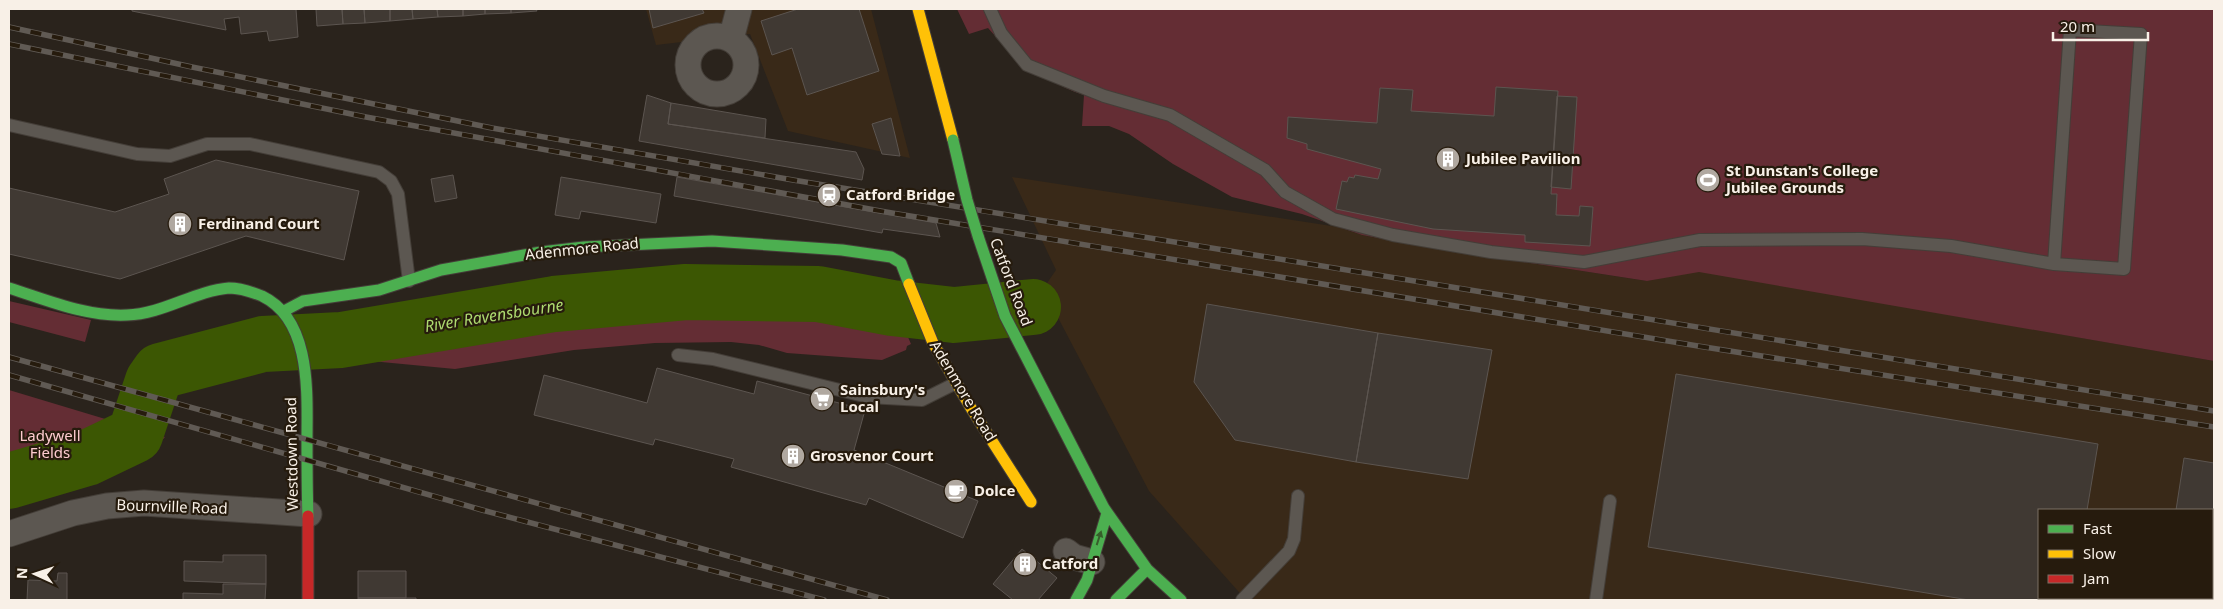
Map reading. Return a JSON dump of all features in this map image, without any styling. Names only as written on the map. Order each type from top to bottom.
[{"type":"main road","name":"Catford Road","points":[[918,9],[967,200],[1005,316],[1106,510],[1147,569],[1181,600]]},
{"type":"main road","name":"Adenmore Road","points":[[284,311],[303,301],[379,290],[441,270],[541,252],[648,242],[712,241],[842,250],[891,257],[901,263],[933,343],[1031,502]]},
{"type":"main road","points":[[9,288],[72,307],[116,315],[140,313],[226,289],[244,290],[266,297],[284,311]]},
{"type":"main road","name":"Westdown Road","points":[[284,311],[294,326],[305,369],[309,514],[308,600]]},
{"type":"main road","points":[[1076,600],[1087,580],[1106,510]]},
{"type":"main road","points":[[1116,600],[1147,569]]},
{"type":"street","points":[[731,39],[739,9]]},
{"type":"street","name":"Bournville Road","points":[[9,534],[73,513],[107,506],[144,504],[309,514]]},
{"type":"street","points":[[1066,551],[1074,557],[1092,562]]},
{"type":"lane","points":[[990,9],[1001,33],[1027,65],[1104,96],[1170,115],[1265,170],[1285,192],[1333,219],[1393,235],[1491,252],[1584,262],[1700,240],[1862,239],[1951,246],[2054,264],[2124,269],[2141,34],[2070,30],[2054,264]]},
{"type":"lane","points":[[9,125],[137,154],[170,156],[207,144],[250,144],[379,172],[392,181],[398,194],[409,281]]},
{"type":"lane","points":[[678,355],[713,358],[868,397],[922,400],[956,383]]},
{"type":"lane","points":[[1242,600],[1289,551],[1294,539],[1298,496]]},
{"type":"lane","points":[[1596,600],[1610,501]]},
{"type":"shaded area","points":[[646,9],[871,9],[910,158],[788,131],[750,34],[656,45]]},
{"type":"shaded area","points":[[1012,177],[1338,227],[1362,235],[1432,248],[1647,281],[1699,271],[2214,361],[2214,600],[1246,600],[1149,491],[1043,289],[1056,270]]},
{"type":"green space","name":"St Dunstan's College Jubilee Grounds","points":[[957,9],[2214,9],[2214,361],[1699,272],[1647,281],[1432,248],[1362,235],[1302,214],[1232,197],[1173,164],[1129,134],[1109,126],[1082,126],[1084,95],[1070,90],[1032,68],[1009,50],[988,28],[969,34]]},
{"type":"green space","points":[[9,301],[91,320],[85,342],[9,322]]},
{"type":"green space","points":[[670,310],[735,310],[879,323],[901,321],[911,344],[907,346],[906,350],[882,360],[787,353],[759,345],[731,342],[655,343],[574,350],[455,369],[350,359],[359,353],[416,346],[537,322]]},
{"type":"green space","name":"Ladywell Fields","points":[[9,390],[165,437],[151,452],[9,501]]},
{"type":"building","points":[[132,9],[296,9],[298,37],[269,41],[267,31],[241,34],[239,17],[224,19],[226,30],[132,11]]},
{"type":"building","points":[[316,9],[342,9],[343,24],[317,26]]},
{"type":"building","points":[[342,9],[364,9],[365,23],[343,24]]},
{"type":"building","points":[[364,9],[390,9],[390,21],[365,23]]},
{"type":"building","points":[[390,9],[412,9],[413,19],[390,21]]},
{"type":"building","points":[[412,9],[437,9],[438,17],[413,19]]},
{"type":"building","points":[[437,9],[463,9],[463,16],[438,17]]},
{"type":"building","points":[[463,9],[485,9],[485,14],[463,16]]},
{"type":"building","points":[[485,9],[511,9],[511,13],[485,14]]},
{"type":"building","points":[[511,9],[536,9],[537,11],[511,13]]},
{"type":"building","points":[[649,9],[702,9],[704,13],[653,28]]},
{"type":"building","points":[[798,9],[859,9],[879,71],[807,95],[792,48],[772,55],[761,21]]},
{"type":"building","name":"Jubilee Pavilion","points":[[1496,87],[1558,91],[1551,194],[1557,194],[1556,215],[1579,216],[1580,206],[1593,207],[1590,246],[1525,242],[1525,235],[1433,229],[1336,209],[1342,181],[1347,182],[1349,177],[1354,178],[1355,175],[1378,179],[1381,169],[1307,149],[1307,144],[1287,138],[1288,117],[1377,123],[1380,88],[1413,90],[1411,111],[1494,116]]},
{"type":"building","points":[[647,95],[671,103],[668,124],[856,152],[864,169],[862,180],[639,141]]},
{"type":"building","points":[[1557,96],[1577,97],[1571,189],[1551,187]]},
{"type":"building","points":[[671,103],[766,119],[765,138],[668,124]]},
{"type":"building","points":[[891,118],[900,156],[882,154],[872,124]]},
{"type":"building","name":"Ferdinand Court","points":[[216,160],[359,191],[344,260],[246,236],[120,279],[9,254],[9,188],[115,212],[169,194],[164,179]]},
{"type":"building","points":[[453,175],[457,198],[435,202],[431,179]]},
{"type":"building","points":[[561,177],[661,194],[656,223],[581,211],[579,219],[555,215]]},
{"type":"building","points":[[677,177],[936,223],[940,237],[883,229],[882,233],[674,196]]},
{"type":"building","points":[[1207,304],[1378,333],[1356,462],[1235,440],[1194,382]]},
{"type":"building","points":[[1378,333],[1492,350],[1468,479],[1356,462]]},
{"type":"building","name":"Grosvenor Court","points":[[657,368],[754,394],[757,381],[865,410],[854,450],[978,501],[963,538],[869,498],[866,505],[731,467],[734,459],[655,439],[653,445],[534,415],[544,375],[647,403]]},
{"type":"building","points":[[1676,374],[2098,444],[2087,509],[2038,509],[2038,599],[2073,600],[1969,600],[1648,547]]},
{"type":"building","points":[[2184,458],[2214,463],[2214,556],[2213,509],[2176,509]]},
{"type":"building","name":"Catford","points":[[1022,549],[1057,578],[1038,600],[1013,600],[993,584]]},
{"type":"building","points":[[223,555],[266,555],[266,584],[184,581],[184,561],[223,562]]},
{"type":"building","points":[[358,571],[406,571],[406,598],[358,598]]},
{"type":"building","points":[[58,573],[67,573],[67,600],[27,600],[28,580],[57,581]]},
{"type":"building","points":[[223,584],[266,584],[265,600],[183,600],[183,593],[223,594]]},
{"type":"building","points":[[358,598],[416,598],[416,600],[358,600]]},
{"type":"waterway","name":"River Ravensbourne","points":[[9,481],[87,458],[135,435],[153,381],[160,371],[263,344],[341,340],[554,304],[686,292],[818,294],[892,308],[954,315],[1033,307]]},
{"type":"railway","points":[[9,27],[192,67],[492,128],[793,180],[2214,411]]},
{"type":"railway","points":[[9,44],[366,117],[886,212],[1698,346],[2214,427]]},
{"type":"railway","points":[[9,357],[887,600]]},
{"type":"railway","points":[[9,375],[482,510],[824,600]]},
{"type":"traffic: fast","points":[[953,140],[967,200],[978,236]]},
{"type":"traffic: fast","points":[[978,236],[1005,316],[1104,508],[1147,569],[1181,600]]},
{"type":"traffic: fast","points":[[284,311],[303,301],[379,290],[441,270],[541,252],[584,247],[712,241],[842,250],[891,257],[901,263],[909,284]]},
{"type":"traffic: fast","points":[[9,288],[67,307],[112,315],[140,314],[166,307],[203,293],[229,288],[242,289],[262,296],[278,307],[290,322],[298,340],[303,360],[307,401],[308,516]]},
{"type":"traffic: fast","points":[[1076,600],[1087,580],[1107,513]]},
{"type":"traffic: fast","points":[[1116,600],[1147,569]]},
{"type":"traffic: slow","points":[[918,9],[953,140]]},
{"type":"traffic: slow","points":[[909,284],[933,343],[971,408],[1031,502]]},
{"type":"traffic: jam","points":[[308,516],[308,600]]},
{"type":"place","name":"Jubilee Pavilion","points":[[1448,159]]},
{"type":"place","name":"St Dunstan's College Jubilee Grounds","points":[[1708,180]]},
{"type":"place","name":"Catford Bridge","points":[[829,195]]},
{"type":"place","name":"Ferdinand Court","points":[[180,224]]},
{"type":"place","name":"Sainsbury's Local","points":[[822,399]]},
{"type":"place","name":"Grosvenor Court","points":[[793,456]]},
{"type":"place","name":"Dolce","points":[[956,491]]},
{"type":"place","name":"Catford","points":[[1025,564]]}]
